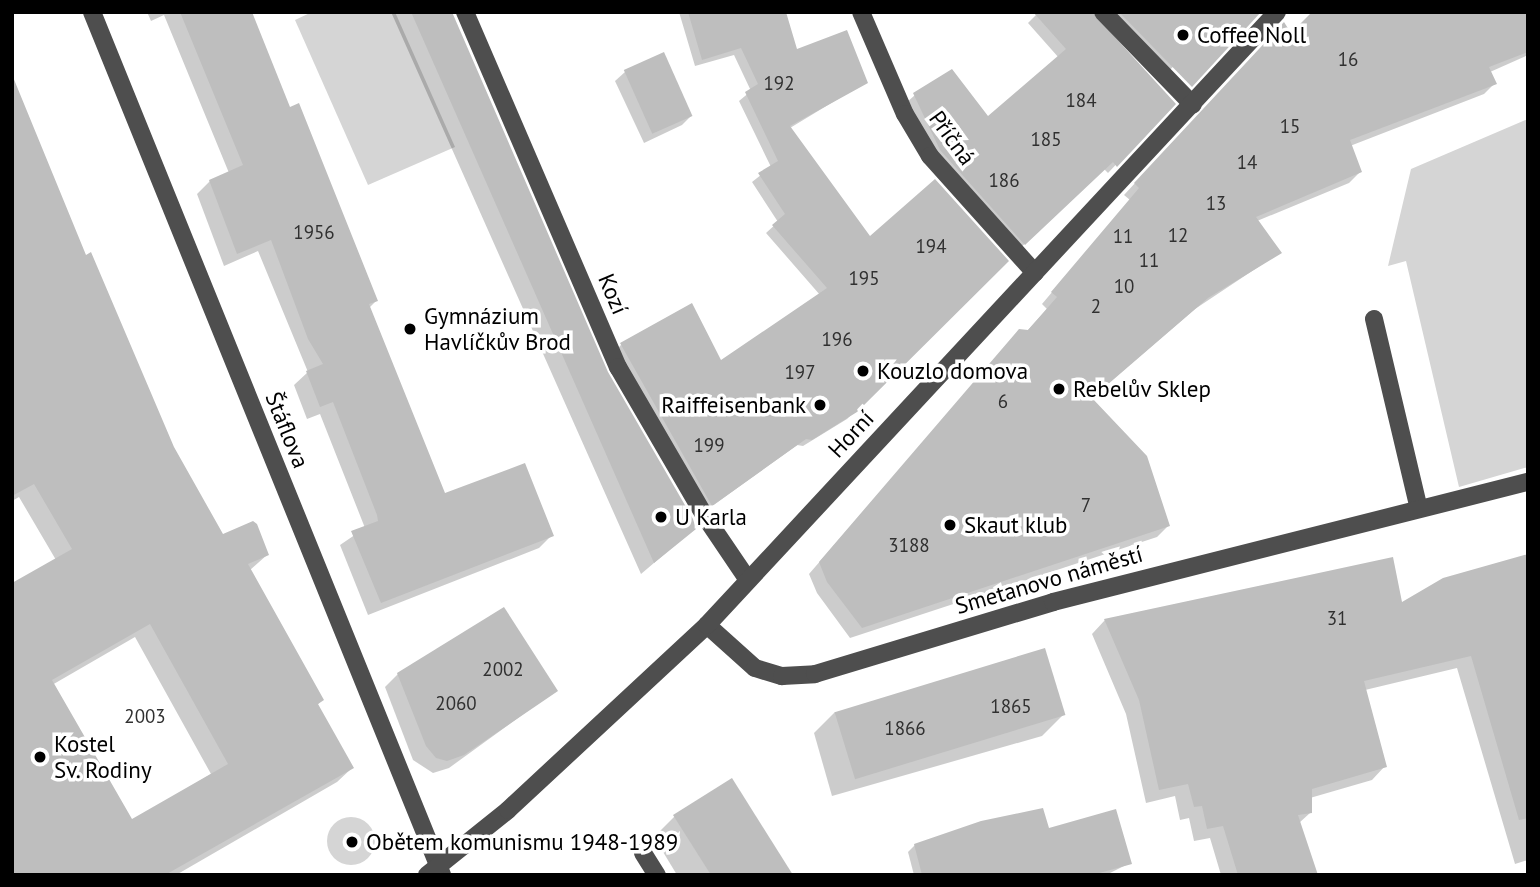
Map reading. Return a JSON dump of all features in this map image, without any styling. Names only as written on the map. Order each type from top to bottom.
[{"type":"street","name":"Štáflova","points":[[92,12],[366,693],[419,808],[435,872]]},
{"type":"street","name":"Kozí","points":[[465,12],[618,367],[706,518],[748,580]]},
{"type":"street","name":"Příčná","points":[[861,12],[905,114],[930,156],[1035,273]]},
{"type":"street","points":[[1103,12],[1192,105]]},
{"type":"street","name":"Horní","points":[[435,872],[508,810],[707,625],[1277,12]]},
{"type":"street","points":[[1374,319],[1419,509]]},
{"type":"street","name":"Smetanovo náměstí","points":[[707,625],[733,653],[755,668],[782,676],[815,674],[1053,602],[1528,482]]},
{"type":"street","points":[[643,853],[657,875]]},
{"type":"shaded area","points":[[312,12],[395,12],[455,147],[368,185],[295,20]]},
{"type":"shaded area","points":[[1528,119],[1528,467],[1459,487],[1406,261],[1388,266],[1411,169]]},
{"type":"shaded area","points":[[351,817],[368,824],[375,841],[368,858],[351,865],[334,858],[327,841],[334,824]]},
{"type":"building","points":[[180,12],[252,12],[290,107],[299,103],[378,301],[369,304],[445,493],[525,463],[554,536],[381,603],[351,531],[378,521],[377,515],[333,402],[320,407],[306,371],[323,364],[308,339],[271,240],[237,254],[209,180],[243,165]]},
{"type":"building","points":[[411,12],[452,12],[608,372],[693,519],[696,529],[654,563]]},
{"type":"building","points":[[688,12],[786,12],[797,49],[847,30],[868,83],[790,126],[870,236],[935,179],[1009,261],[857,412],[812,440],[806,439],[712,506],[620,343],[692,303],[721,360],[827,288],[772,225],[785,214],[758,173],[778,161],[745,92],[758,84],[741,48],[702,60]]},
{"type":"building","points":[[1033,12],[1092,12],[1176,104],[1117,167],[1113,162],[1025,245],[940,150],[913,93],[952,69],[988,116],[1066,49]]},
{"type":"building","points":[[1119,12],[1261,12],[1192,87]]},
{"type":"building","points":[[1312,12],[1528,12],[1528,52],[1489,67],[1497,84],[1350,140],[1362,172],[1256,217],[1282,253],[1208,298],[1092,398],[1147,456],[1170,526],[862,628],[827,582],[819,562],[1019,329],[1028,330],[1057,297],[1051,292],[1139,188],[1134,183],[1284,22],[1291,33]]},
{"type":"building","points":[[664,52],[692,116],[652,134],[624,70]]},
{"type":"building","points":[[13,77],[86,255],[91,252],[174,447],[223,534],[253,521],[257,524],[269,555],[248,564],[324,700],[318,704],[354,768],[165,875],[12,875],[12,583],[72,549],[34,484],[12,496]],"holes":[[[150,624],[228,764],[132,819],[52,680]]]},
{"type":"building","points":[[1528,554],[1528,818],[1519,820],[1471,656],[1364,681],[1387,767],[1312,789],[1312,813],[1298,815],[1318,875],[1238,875],[1223,826],[1207,829],[1202,806],[1194,807],[1188,784],[1159,790],[1139,700],[1104,619],[1393,557],[1402,602],[1443,578]]},
{"type":"building","points":[[504,607],[558,691],[464,755],[447,761],[436,758],[426,746],[397,673]]},
{"type":"building","points":[[1045,648],[1065,715],[855,779],[835,712]]},
{"type":"building","points":[[732,778],[793,875],[711,875],[673,815]]},
{"type":"building","points":[[1043,808],[1049,828],[1116,809],[1132,864],[1092,875],[922,875],[914,844],[981,821]]},
{"type":"place","name":"Coffee Noll","points":[[1183,35]]},
{"type":"place","name":"Gymnázium Havlíčkův Brod","points":[[410,329]]},
{"type":"place","name":"Kouzlo domova","points":[[863,371]]},
{"type":"place","name":"Rebelův Sklep","points":[[1059,389]]},
{"type":"place","name":"Raiffeisenbank","points":[[820,405]]},
{"type":"place","name":"U Karla","points":[[661,517]]},
{"type":"place","name":"Skaut klub","points":[[950,525]]},
{"type":"place","name":"Kostel Sv. Rodiny","points":[[40,757]]},
{"type":"place","name":"Obětem komunismu 1948-1989","points":[[352,842]]}]
